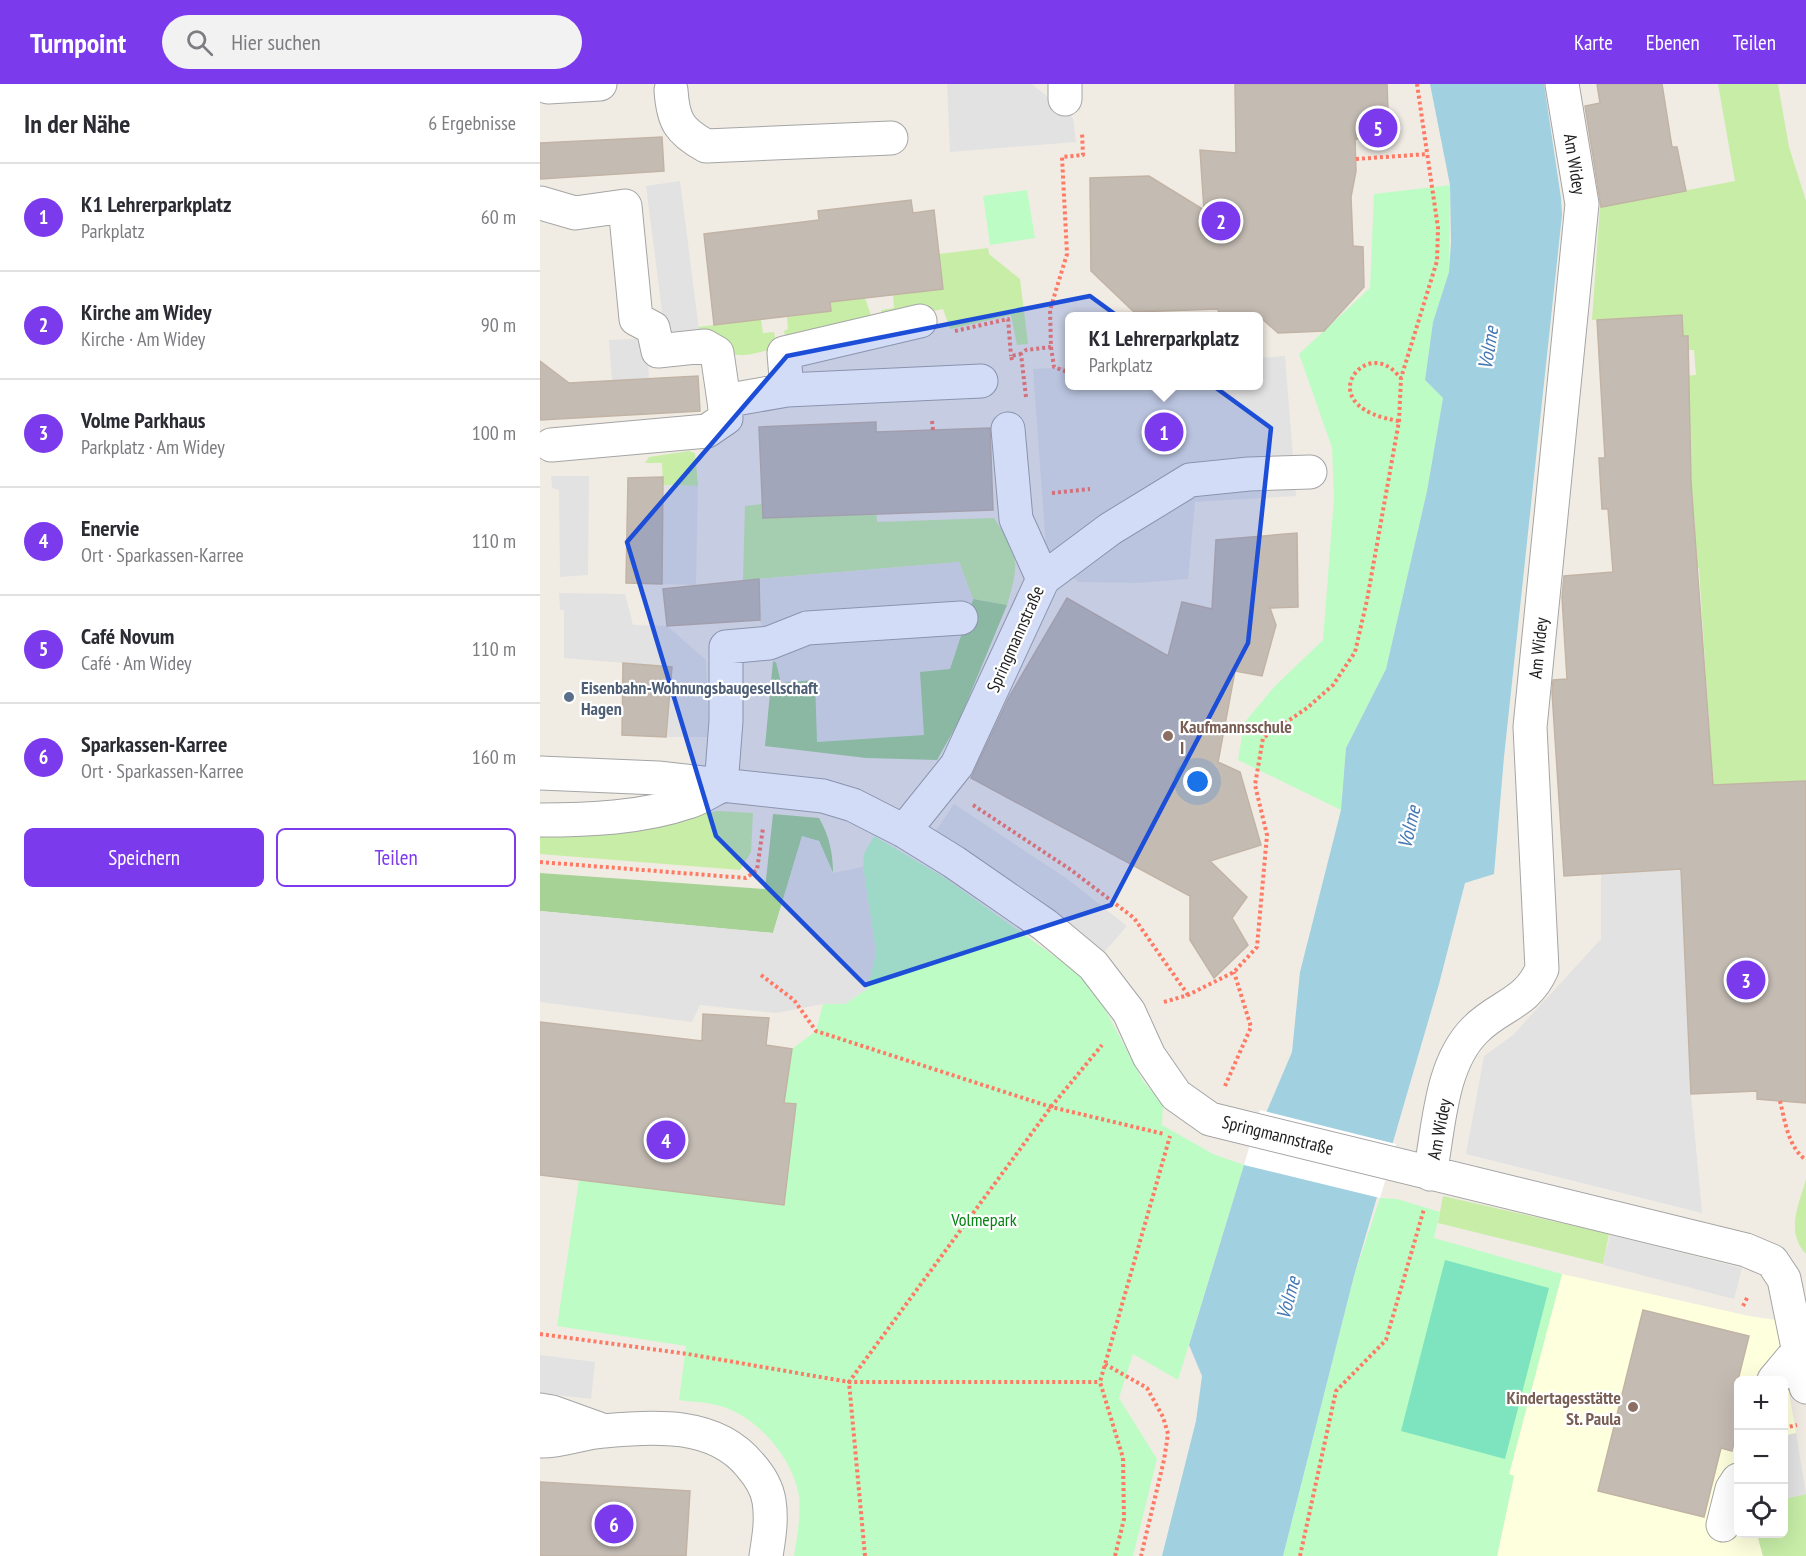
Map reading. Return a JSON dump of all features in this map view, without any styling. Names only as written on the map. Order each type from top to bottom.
[{"type":"street","points":[[548,87],[600,84]]},
{"type":"street","name":"Am Widey","points":[[1430,1174],[1454,1061],[1475,1030],[1533,988],[1542,969],[1530,727],[1582,204],[1562,84]]},
{"type":"street","points":[[671,90],[673,114],[687,135],[706,146],[891,138]]},
{"type":"street","points":[[541,203],[575,213],[625,206],[636,319],[653,328],[658,351],[705,346],[717,353],[726,418],[707,431],[551,445]]},
{"type":"street","points":[[787,390],[784,353],[932,327]]},
{"type":"street","points":[[724,401],[787,390],[981,381]]},
{"type":"street","name":"Springmannstraße","points":[[904,831],[957,765],[975,730],[1042,579],[1016,519],[1008,429]]},
{"type":"street","points":[[1042,579],[1110,529],[1190,480],[1249,474],[1310,472]]},
{"type":"street","points":[[540,820],[585,820],[654,810],[688,802],[721,786],[726,730],[726,647],[770,643],[807,628],[961,618]]},
{"type":"street","name":"Springmannstraße","points":[[540,773],[658,778],[823,796],[853,805],[904,831],[954,862],[1045,925],[1093,965],[1129,1012],[1149,1056],[1176,1095],[1210,1119],[1761,1255],[1772,1261],[1784,1279],[1799,1350]]},
{"type":"street","points":[[1777,1376],[1799,1350]]},
{"type":"street","points":[[1799,1350],[1806,1387]]},
{"type":"street","points":[[540,1410],[552,1412],[603,1431]]},
{"type":"street","points":[[540,1441],[603,1431],[698,1432],[719,1438],[740,1453],[757,1474],[769,1498],[771,1525],[766,1556]]},
{"type":"street","points":[[1723,1525],[1736,1484]]},
{"type":"path","points":[[865,1556],[849,1382],[1052,1107],[1129,1012],[1188,995],[1234,972],[1257,947],[1267,835],[1255,784],[1263,738],[1307,708],[1333,685],[1355,652],[1367,600],[1399,421],[1401,378],[1437,261],[1438,228],[1417,84]]},
{"type":"path","points":[[1065,92],[1082,115],[1083,154],[1062,157],[1067,254],[1050,310],[1054,368],[1065,371]]},
{"type":"path","points":[[1356,159],[1428,154]]},
{"type":"path","points":[[932,327],[1008,319],[1011,356]]},
{"type":"path","points":[[1026,350],[1051,347]]},
{"type":"path","points":[[1399,421],[1368,413],[1355,403],[1349,390],[1352,378],[1359,368],[1374,363],[1386,365],[1401,378]]},
{"type":"path","points":[[1046,494],[1090,489]]},
{"type":"path","points":[[940,785],[1071,870],[1134,918],[1188,995]]},
{"type":"path","points":[[540,862],[746,878],[757,870],[766,790]]},
{"type":"path","points":[[1210,1119],[1251,1027],[1234,972]]},
{"type":"path","points":[[762,975],[794,1000],[816,1031],[1052,1107],[1170,1136],[1100,1382],[1123,1458],[1124,1519],[1115,1556]]},
{"type":"path","points":[[1780,1101],[1787,1132],[1800,1156],[1806,1160]]},
{"type":"path","points":[[1300,1556],[1336,1390],[1386,1340],[1420,1226],[1430,1174]]},
{"type":"path","points":[[540,1334],[688,1354],[849,1382],[1100,1382]]},
{"type":"path","points":[[1105,1364],[1147,1388],[1163,1417],[1168,1434],[1141,1556]]},
{"type":"path","points":[[1788,1427],[1806,1423]]},
{"type":"highlighted area","points":[[1090,296],[1271,428],[1248,643],[1111,905],[865,985],[716,836],[627,542],[787,356]]},
{"type":"shaded area","points":[[947,84],[1032,84],[1073,118],[1076,142],[950,152]]},
{"type":"shaded area","points":[[680,181],[699,330],[665,335],[646,186]]},
{"type":"shaded area","points":[[647,338],[649,379],[612,381],[609,340]]},
{"type":"shaded area","points":[[1285,356],[1296,496],[1195,502],[1188,579],[1138,583],[1079,582],[1059,568],[1046,548],[1033,369],[1065,367],[1065,390],[1263,390],[1263,358]]},
{"type":"shaded area","points":[[551,476],[589,476],[588,575],[560,577],[559,490],[552,488]]},
{"type":"shaded area","points":[[663,485],[698,486],[696,585],[662,584]]},
{"type":"shaded area","points":[[959,562],[973,599],[950,669],[920,672],[924,735],[817,742],[815,680],[781,683],[776,662],[773,661],[760,620],[759,579]]},
{"type":"shaded area","points":[[559,593],[625,594],[633,625],[667,626],[706,660],[709,737],[666,737],[672,667],[564,658],[564,610],[560,610]]},
{"type":"shaded area","points":[[954,804],[1066,878],[1127,926],[1093,965],[927,844]]},
{"type":"shaded area","points":[[802,836],[819,841],[833,873],[863,867],[876,953],[867,989],[845,1004],[823,1004],[776,1013],[700,1005],[692,1022],[540,1002],[540,911],[773,933]]},
{"type":"shaded area","points":[[1681,869],[1691,1094],[1702,1213],[1466,1154],[1484,1056],[1513,1035],[1601,939],[1601,874]]},
{"type":"shaded area","points":[[1610,1235],[1742,1268],[1734,1299],[1603,1265]]},
{"type":"shaded area","name":"Kindertagesstätte St. Paula","points":[[1562,1274],[1776,1320],[1786,1376],[1734,1376],[1734,1538],[1758,1538],[1763,1556],[1497,1556],[1514,1476],[1509,1475]]},
{"type":"shaded area","points":[[540,1355],[595,1362],[591,1399],[540,1393]]},
{"type":"shaded area","name":"Kindertagesstätte St. Paula","points":[[1788,1388],[1796,1433],[1788,1435]]},
{"type":"shaded area","points":[[1796,1433],[1806,1494],[1788,1498],[1788,1484],[1788,1435]]},
{"type":"green space","points":[[1718,84],[1778,84],[1789,147],[1806,201],[1806,781],[1713,785],[1699,568],[1693,568],[1695,529],[1682,376],[1696,375],[1694,350],[1689,350],[1688,336],[1683,336],[1682,315],[1592,320],[1600,207],[1735,181]]},
{"type":"green space","points":[[1450,185],[1449,272],[1433,322],[1425,380],[1443,398],[1427,491],[1386,669],[1346,748],[1341,810],[1238,760],[1244,723],[1275,686],[1323,640],[1334,497],[1332,448],[1299,354],[1370,288],[1374,194]]},
{"type":"green space","points":[[1027,190],[1035,238],[990,245],[983,196]]},
{"type":"green space","points":[[988,248],[989,254],[1020,279],[1028,344],[1017,345],[1011,315],[950,329],[943,309],[883,321],[881,310],[894,308],[893,295],[943,289],[939,254]]},
{"type":"green space","points":[[865,298],[874,324],[787,345],[784,331],[788,329],[787,317],[830,311],[830,302]]},
{"type":"green space","points":[[761,319],[763,333],[774,332],[777,347],[751,354],[734,354],[727,351],[698,330],[698,327]]},
{"type":"green space","points":[[689,451],[695,453],[698,486],[663,485],[662,463],[645,463],[649,457]]},
{"type":"green space","points":[[876,501],[877,522],[994,518],[1013,551],[1015,560],[1014,578],[1007,605],[973,599],[959,562],[743,580],[745,506],[762,504],[763,518],[854,514]]},
{"type":"green space","points":[[973,599],[1007,605],[959,721],[937,760],[866,758],[765,746],[773,661],[815,680],[950,668]]},
{"type":"green space","points":[[718,811],[753,813],[751,852],[740,870],[540,854],[540,836]]},
{"type":"green space","points":[[773,814],[819,818],[830,844],[833,873],[819,841],[802,837],[773,933],[540,911],[540,873],[765,889]]},
{"type":"green space","name":"Volmepark","points":[[874,836],[945,878],[1078,973],[1096,992],[1143,1081],[1163,1104],[1162,1125],[1213,1154],[1244,1165],[1178,1380],[1133,1354],[1119,1398],[1157,1459],[1133,1556],[794,1556],[799,1496],[789,1467],[771,1440],[760,1429],[734,1411],[705,1403],[679,1400],[686,1346],[557,1326],[579,1180],[784,1205],[796,1105],[784,1103],[792,1049],[816,1031],[823,1004],[845,1004],[867,989],[876,953],[863,867],[864,854]]},
{"type":"green space","points":[[1806,1179],[1806,1254],[1796,1236],[1795,1227],[1797,1208]]},
{"type":"green space","points":[[1443,1196],[1609,1234],[1603,1264],[1438,1223]]},
{"type":"green space","points":[[1380,1198],[1397,1199],[1440,1212],[1434,1238],[1562,1274],[1509,1474],[1514,1476],[1497,1556],[1283,1556],[1354,1276]]},
{"type":"green space","points":[[1445,1260],[1549,1288],[1505,1459],[1401,1431]]},
{"type":"green space","points":[[1806,1494],[1806,1556],[1763,1556],[1758,1538],[1788,1538],[1788,1498]]},
{"type":"water","name":"Volme","points":[[1430,84],[1544,84],[1561,198],[1562,215],[1504,757],[1494,874],[1465,883],[1439,984],[1354,1276],[1283,1556],[1162,1556],[1196,1421],[1202,1376],[1189,1345],[1244,1165],[1292,1052],[1300,972],[1341,810],[1346,748],[1386,669],[1427,491],[1443,398],[1425,380],[1433,322],[1449,272],[1451,242],[1450,185]]},
{"type":"pier","points":[[1260,1110],[1396,1144],[1380,1198],[1244,1165]]},
{"type":"building","points":[[1235,84],[1387,84],[1389,139],[1355,139],[1356,171],[1351,197],[1353,246],[1363,247],[1364,287],[1324,331],[1278,333],[1263,320],[1263,312],[1219,312],[1218,309],[1134,312],[1091,271],[1090,178],[1149,176],[1204,210],[1200,150],[1236,153]]},
{"type":"building","points":[[1597,84],[1662,84],[1672,147],[1677,147],[1686,191],[1601,207],[1585,106],[1600,103]]},
{"type":"building","points":[[662,137],[664,171],[540,179],[540,143]]},
{"type":"building","points":[[911,200],[913,213],[934,210],[943,289],[830,302],[831,311],[714,325],[704,234],[819,220],[818,211]]},
{"type":"building","points":[[1682,315],[1683,336],[1688,336],[1691,482],[1713,785],[1806,781],[1806,1103],[1757,1099],[1757,1091],[1691,1094],[1681,869],[1564,876],[1552,692],[1553,680],[1567,679],[1562,597],[1564,576],[1613,572],[1608,509],[1602,509],[1599,458],[1605,458],[1597,320]]},
{"type":"building","points":[[540,361],[569,383],[698,376],[700,411],[540,420]]},
{"type":"building","points":[[876,422],[876,432],[990,428],[993,510],[763,518],[759,427]]},
{"type":"building","points":[[663,477],[662,584],[626,583],[628,478]]},
{"type":"building","name":"Kaufmannsschule I","points":[[1297,533],[1298,607],[1270,608],[1276,625],[1262,676],[1235,671],[1218,762],[1240,772],[1261,845],[1210,861],[1247,897],[1232,918],[1248,945],[1214,978],[1190,940],[1190,896],[971,778],[1009,697],[1067,598],[1168,656],[1182,602],[1212,609],[1216,540]]},
{"type":"building","points":[[759,579],[760,620],[667,626],[663,589]]},
{"type":"building","points":[[623,663],[672,667],[666,737],[622,735]]},
{"type":"building","points":[[703,1014],[769,1018],[766,1045],[792,1049],[784,1103],[796,1104],[784,1205],[540,1175],[540,1022],[702,1041]]},
{"type":"building","points":[[1643,1310],[1749,1336],[1739,1376],[1734,1376],[1732,1451],[1721,1448],[1704,1517],[1598,1491]]},
{"type":"building","points":[[540,1482],[690,1491],[686,1556],[540,1556]]},
{"type":"place","name":"Café Novum","points":[[1378,128]]},
{"type":"place","name":"Kirche am Widey","points":[[1221,221]]},
{"type":"place","name":"K1 Lehrerparkplatz","points":[[1164,432]]},
{"type":"place","name":"Eisenbahn-Wohnungsbaugesellschaft Hagen","points":[[569,697]]},
{"type":"place","name":"Kaufmannsschule I","points":[[1168,736]]},
{"type":"place","name":"Volme Parkhaus","points":[[1746,980]]},
{"type":"place","name":"Enervie","points":[[666,1140]]},
{"type":"place","name":"Kindertagesstätte St. Paula","points":[[1633,1407]]},
{"type":"place","name":"Sparkassen-Karree","points":[[614,1524]]}]
